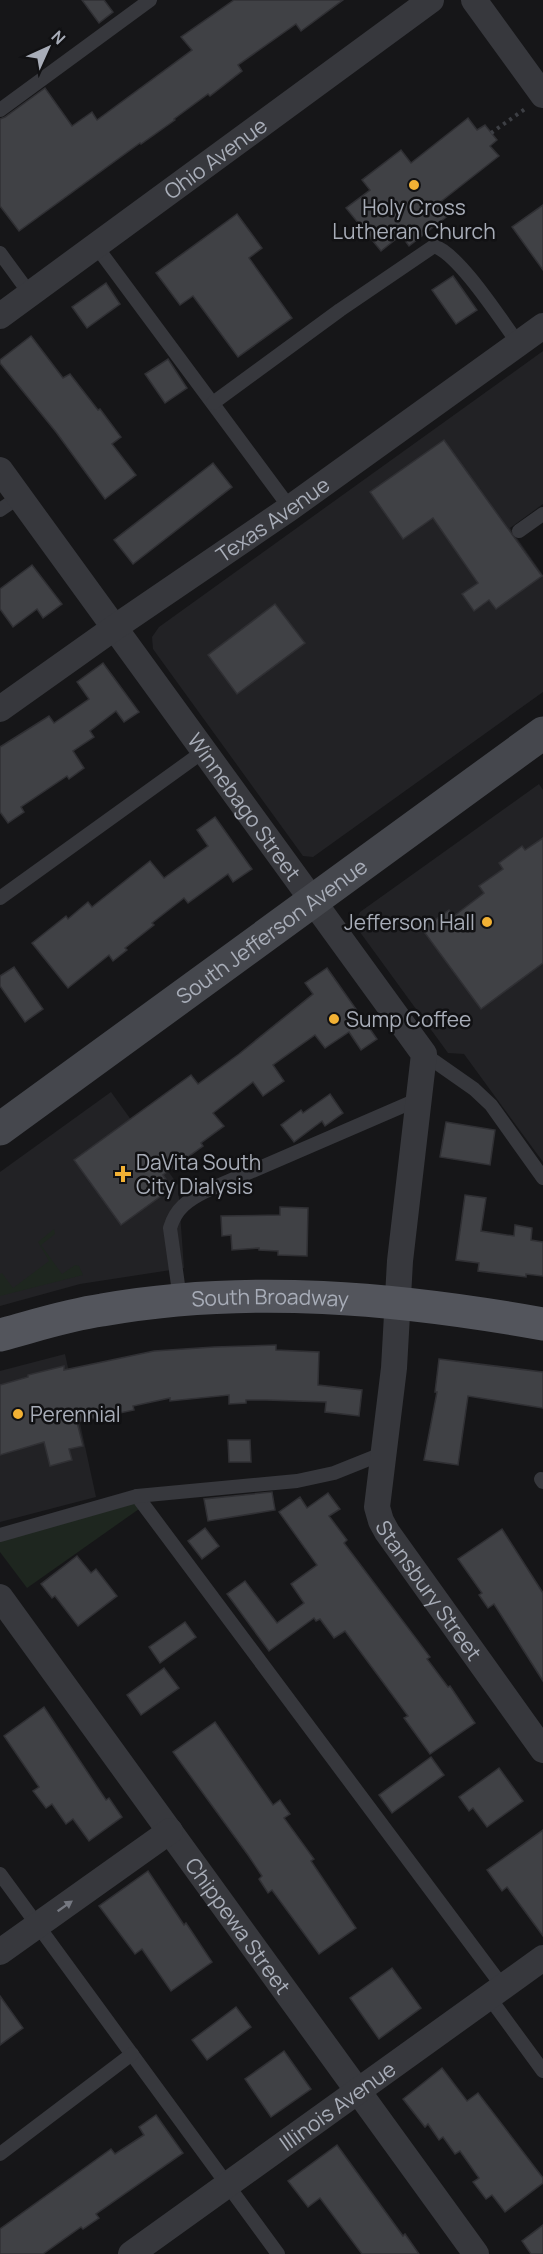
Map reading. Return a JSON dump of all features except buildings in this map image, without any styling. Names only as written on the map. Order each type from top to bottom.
[{"type":"main road","name":"South Jefferson Avenue","points":[[0,1129],[543,734]]},
{"type":"main road","name":"South Broadway","points":[[0,1335],[86,1312],[180,1299],[263,1295],[320,1297],[451,1309],[543,1324]]},
{"type":"street","name":"Ohio Avenue","points":[[0,316],[431,0]]},
{"type":"street","points":[[474,0],[534,102]]},
{"type":"street","name":"Texas Avenue","points":[[0,709],[114,627],[290,508],[543,326]]},
{"type":"street","name":"Winnebago Street","points":[[0,470],[10,504],[114,627],[424,1054]]},
{"type":"street","points":[[399,1304],[400,1261],[424,1054]]},
{"type":"street","name":"Stansbury Street","points":[[399,1304],[394,1368],[377,1508],[381,1521],[543,1750]]},
{"type":"street","name":"Chippewa Street","points":[[0,1597],[476,2254]]},
{"type":"street","points":[[0,1952],[170,1831]]},
{"type":"street","name":"Illinois Avenue","points":[[131,2254],[543,1958]]},
{"type":"lane","points":[[0,110],[150,0]]},
{"type":"lane","points":[[96,246],[290,508]]},
{"type":"lane","points":[[213,403],[340,310],[434,246],[451,256],[459,265],[518,343]]},
{"type":"lane","points":[[0,253],[30,294]]},
{"type":"lane","points":[[519,531],[543,514]]},
{"type":"lane","points":[[0,898],[204,751]]},
{"type":"lane","points":[[424,1054],[474,1089],[491,1105],[543,1178]]},
{"type":"lane","points":[[180,1299],[170,1228],[179,1208],[206,1191],[419,1099]]},
{"type":"lane","points":[[0,1535],[137,1496],[297,1481],[334,1473],[384,1453]]},
{"type":"lane","points":[[137,1496],[496,1992],[543,2071]]},
{"type":"lane","points":[[0,1874],[278,2254]]},
{"type":"lane","points":[[0,2154],[132,2054]]},
{"type":"path","points":[[491,133],[534,102]]},
{"type":"shaded area","points":[[543,351],[543,504],[510,528],[543,575],[543,692],[313,857],[303,856],[153,649],[152,637],[159,627]]},
{"type":"shaded area","points":[[539,784],[543,790],[543,1162],[464,1054],[448,1053],[357,928],[355,922],[360,912]]},
{"type":"shaded area","points":[[111,1092],[178,1185],[184,1268],[80,1284],[0,1306],[0,1172]]},
{"type":"shaded area","points":[[54,1229],[55,1234],[41,1245],[62,1274],[75,1265],[79,1266],[83,1275],[0,1296],[0,1274],[2,1273],[13,1288],[49,1261],[38,1242]]},
{"type":"shaded area","points":[[65,1354],[96,1497],[0,1522],[0,1371]]},
{"type":"shaded area","points":[[135,1503],[139,1509],[27,1588],[0,1552],[0,1540]]},
{"type":"place","name":"Holy Cross Lutheran Church","points":[[414,185]]},
{"type":"place","name":"Jefferson Hall","points":[[487,922]]},
{"type":"place","name":"Sump Coffee","points":[[334,1019]]},
{"type":"place","name":"DaVita South City Dialysis","points":[[123,1174]]},
{"type":"place","name":"Perennial","points":[[18,1414]]}]
